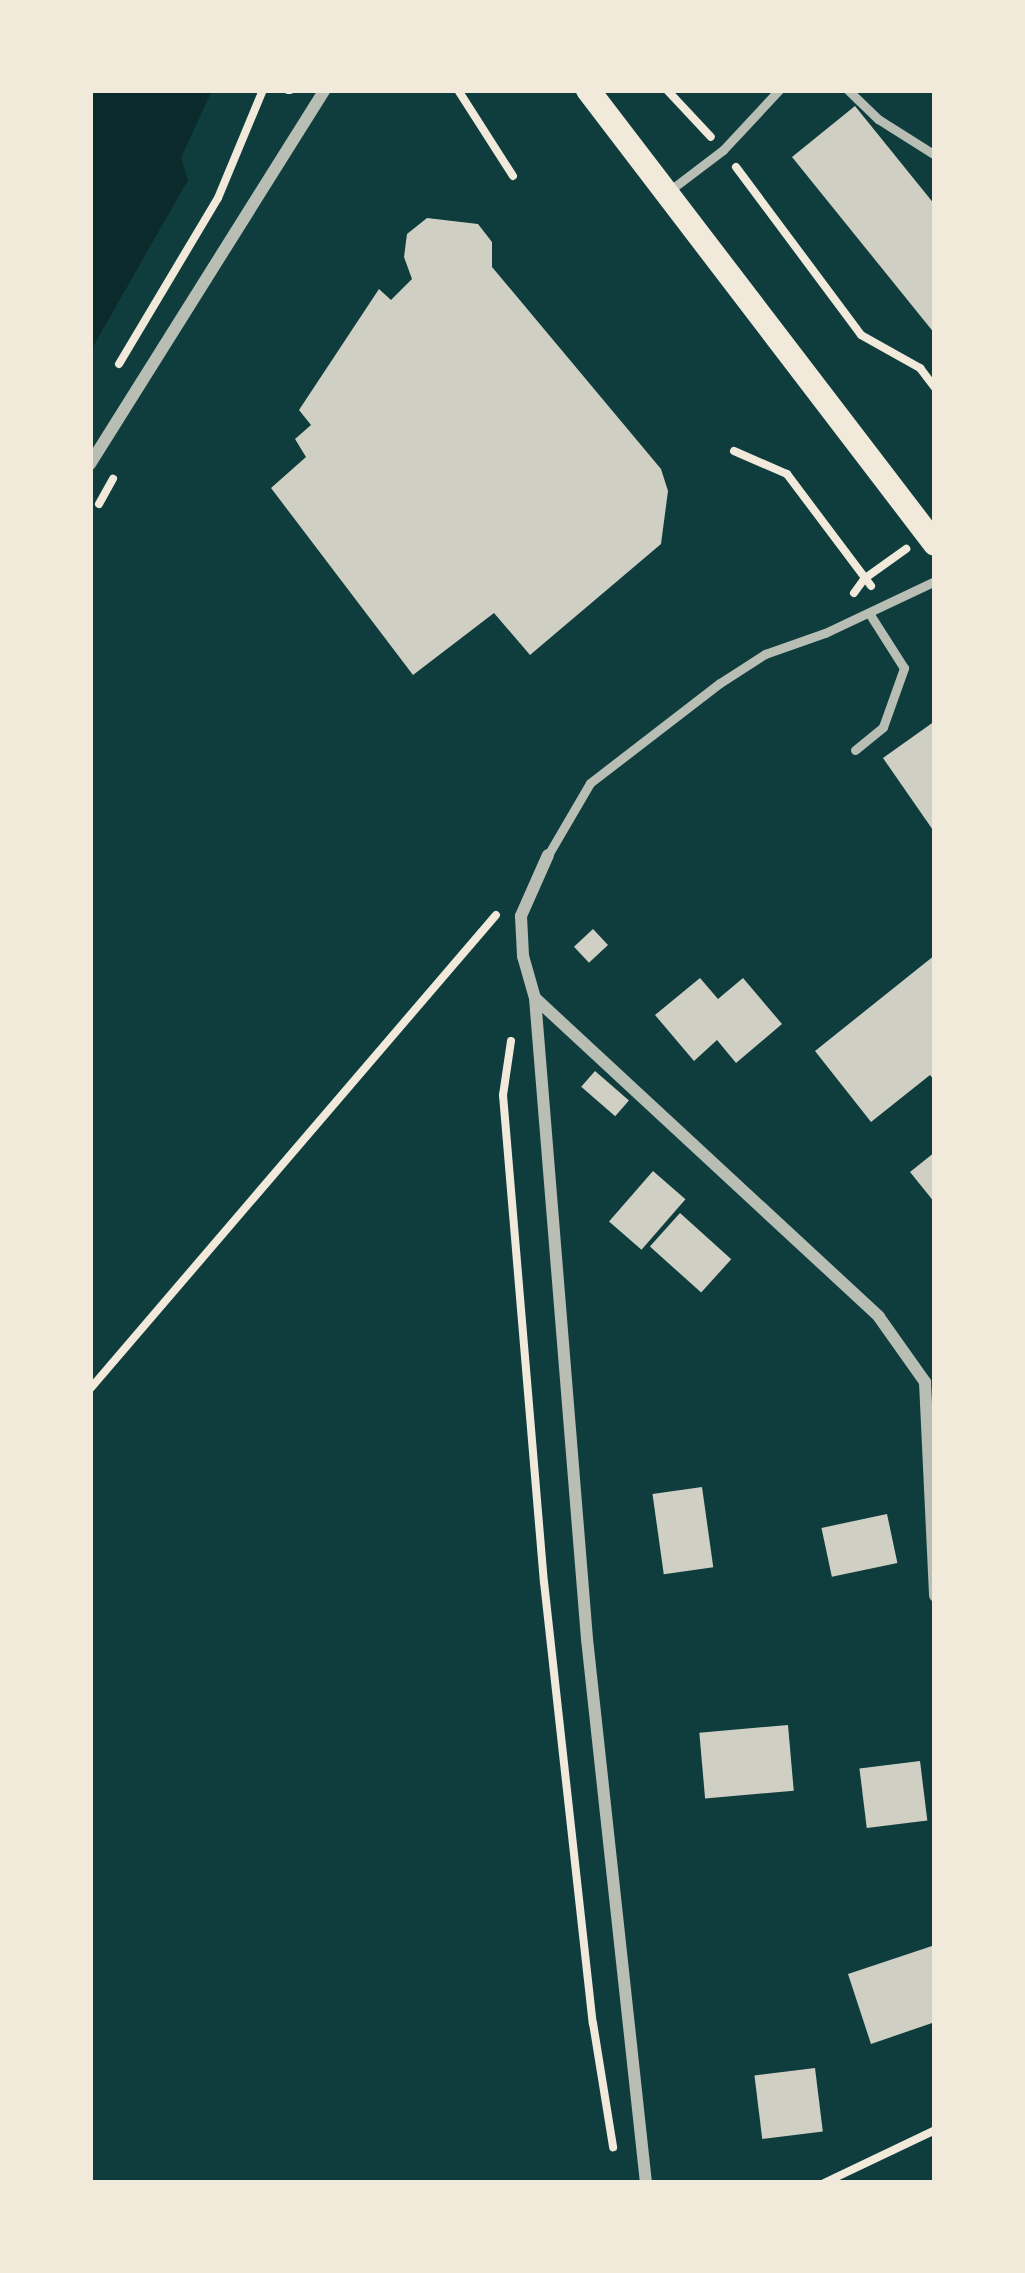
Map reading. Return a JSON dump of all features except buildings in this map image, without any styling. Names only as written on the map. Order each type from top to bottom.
[{"type":"main road","points":[[588,90],[931,539]]},
{"type":"street","points":[[90,464],[325,90]]},
{"type":"street","points":[[548,855],[520,916],[523,956],[535,998],[587,1639],[646,2183]]},
{"type":"street","points":[[535,998],[879,1317],[925,1382],[935,1596]]},
{"type":"lane","points":[[665,194],[723,150],[779,90]]},
{"type":"lane","points":[[848,90],[878,118],[935,154]]},
{"type":"lane","points":[[548,855],[590,784],[765,654],[825,633],[935,581]]},
{"type":"lane","points":[[855,751],[883,727],[904,668],[868,613]]},
{"type":"path","points":[[113,373],[218,198],[263,90]]},
{"type":"path","points":[[458,90],[513,176]]},
{"type":"path","points":[[667,90],[723,150],[861,335],[920,368],[935,388]]},
{"type":"path","points":[[734,451],[787,474],[887,604]]},
{"type":"path","points":[[825,633],[864,579],[931,539]]},
{"type":"path","points":[[90,1388],[502,908]]},
{"type":"path","points":[[513,1025],[503,1095],[544,1582],[593,2023],[615,2160]]},
{"type":"path","points":[[824,2183],[935,2130]]},
{"type":"water","points":[[90,90],[212,90],[181,158],[188,180],[90,352]]}]
